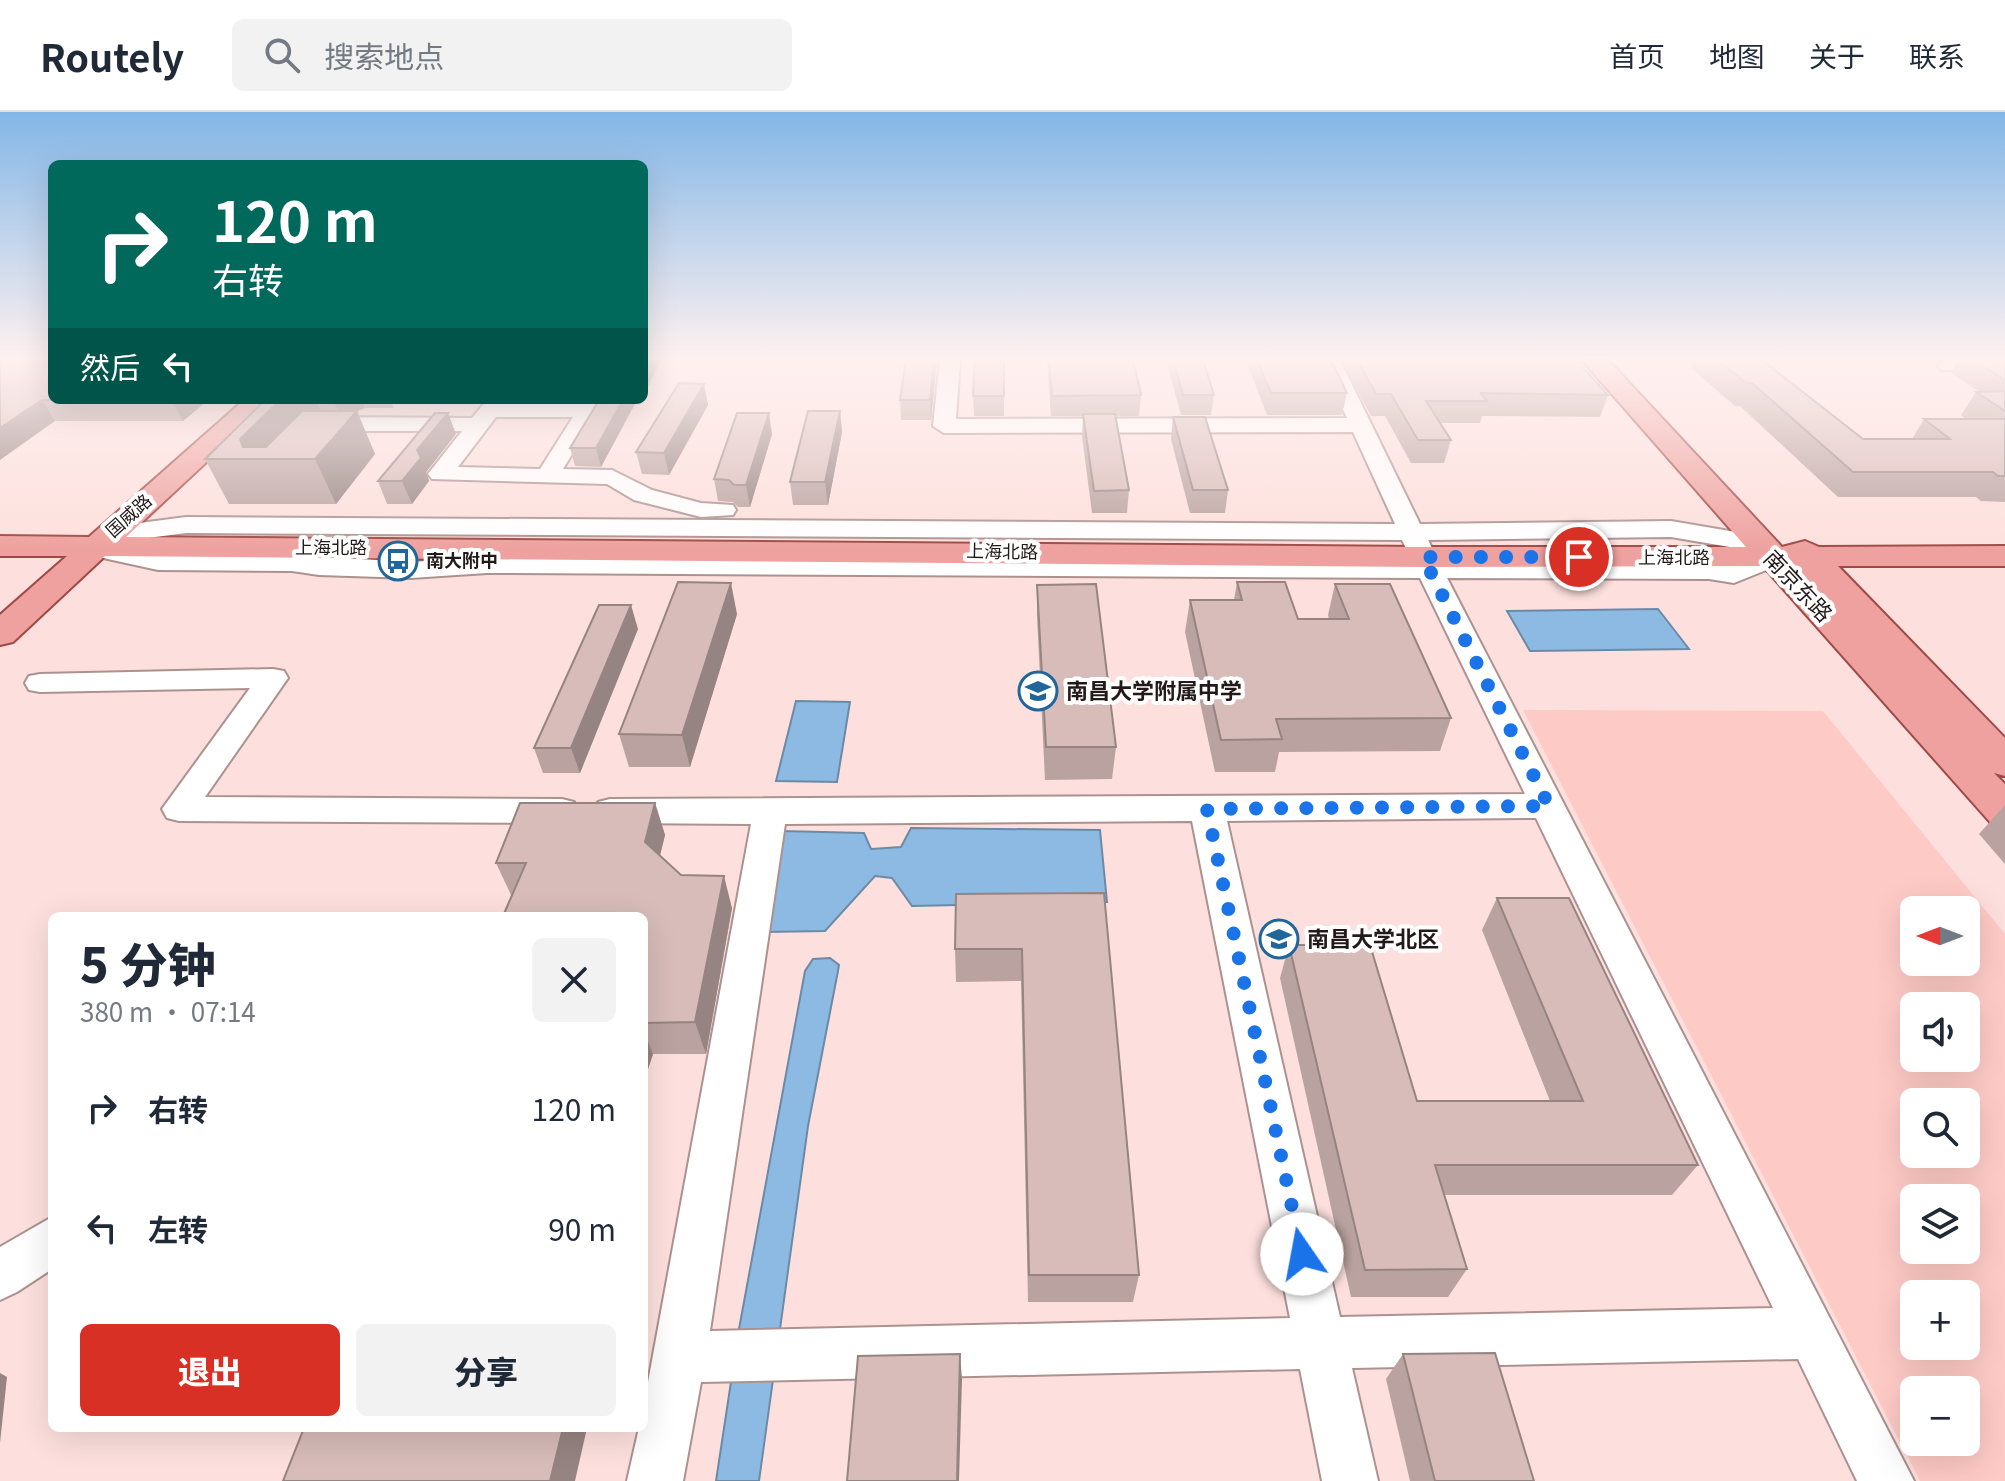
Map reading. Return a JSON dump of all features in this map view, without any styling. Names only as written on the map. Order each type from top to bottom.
[{"type":"main road","points":[[131,479],[194,424]]},
{"type":"main road","name":"国威路","points":[[0,634],[96,529],[210,424]]},
{"type":"main road","name":"国威路","points":[[0,602],[230,424]]},
{"type":"main road","points":[[96,529],[169,503],[253,424]]},
{"type":"main road","name":"南京东路","points":[[1658,424],[2005,762]]},
{"type":"main road","name":"南京东路","points":[[1676,424],[2005,811]]},
{"type":"main road","name":"上海北路","points":[[0,546],[96,529],[692,549],[1417,544]]},
{"type":"main road","name":"上海北路","points":[[0,533],[96,529],[640,533],[2005,556]]},
{"type":"main road","name":"上海北路","points":[[1785,550],[2005,543]]},
{"type":"street","points":[[305,455],[335,424]]},
{"type":"street","points":[[480,424],[440,474],[612,477],[643,495],[701,510],[1417,544]]},
{"type":"street","points":[[547,476],[579,424]]},
{"type":"street","points":[[944,424],[1359,425],[1809,1333],[1886,1481]]},
{"type":"street","points":[[640,533],[649,512],[643,495]]},
{"type":"street","points":[[40,683],[273,678],[179,809],[770,812],[1549,806]]},
{"type":"street","points":[[1207,809],[1350,1481]]},
{"type":"street","points":[[655,1481],[698,1356],[770,812]]},
{"type":"street","points":[[0,1275],[48,1244]]},
{"type":"street","points":[[698,1356],[1809,1333]]},
{"type":"shaded area","points":[[1523,710],[1823,711],[1974,896],[1900,896],[1900,976],[1980,976],[1980,903],[2005,934],[2005,1481],[1920,1481],[1907,1456],[1980,1456],[1980,1376],[1900,1376],[1900,1442]]},
{"type":"water","points":[[1658,609],[1689,649],[1530,651],[1507,611]]},
{"type":"water","points":[[796,701],[850,702],[837,782],[776,781]]},
{"type":"water","points":[[911,828],[1100,830],[1107,902],[912,906],[892,878],[875,876],[825,931],[765,932],[782,831],[864,833],[871,849],[901,847]]},
{"type":"water","points":[[830,958],[839,965],[808,1126],[759,1481],[716,1481],[739,1329],[805,971],[813,959]]},
{"type":"building","points":[[241,424],[256,424],[240,439],[243,447],[266,447],[289,424],[346,424],[315,459],[205,459]]},
{"type":"building","points":[[426,424],[439,424],[417,450],[421,458],[402,481],[378,481]]},
{"type":"building","points":[[585,424],[610,424],[596,448],[570,448]]},
{"type":"building","points":[[654,424],[681,424],[664,453],[636,452]]},
{"type":"building","points":[[733,424],[766,424],[746,485],[714,479]]},
{"type":"building","points":[[805,424],[837,424],[825,482],[790,482]]},
{"type":"building","points":[[1084,424],[1117,424],[1129,490],[1094,491]]},
{"type":"building","points":[[1175,424],[1207,424],[1228,490],[1193,490]]},
{"type":"building","points":[[1409,424],[1441,424],[1451,440],[1418,440]]},
{"type":"building","points":[[1798,424],[1844,424],[1863,439],[1950,439],[1930,424],[2005,424],[2005,476],[1993,472],[1853,472]]},
{"type":"building","points":[[678,582],[731,583],[682,735],[619,734]]},
{"type":"building","points":[[1237,582],[1285,582],[1298,619],[1349,619],[1335,584],[1390,584],[1451,718],[1276,719],[1282,739],[1221,740],[1190,600],[1242,600]]},
{"type":"building","points":[[1096,584],[1116,747],[1046,747],[1037,585]]},
{"type":"building","points":[[599,605],[631,605],[571,748],[534,748]]},
{"type":"building","points":[[520,803],[655,803],[645,842],[681,875],[724,876],[695,1022],[648,1023],[648,912],[505,912],[526,863],[496,863]]},
{"type":"building","points":[[1104,893],[1139,1275],[1029,1275],[1022,949],[955,949],[956,894]]},
{"type":"building","points":[[1497,898],[1569,898],[1698,1165],[1435,1165],[1467,1269],[1365,1270],[1289,945],[1370,945],[1417,1101],[1583,1101]]},
{"type":"building","points":[[1495,1353],[1534,1481],[1435,1481],[1403,1354]]},
{"type":"building","points":[[960,1354],[957,1481],[847,1481],[858,1356]]},
{"type":"building","points":[[302,1432],[562,1432],[550,1481],[283,1481]]},
{"type":"place","name":"南大附中","points":[[398,561]]},
{"type":"place","name":"南昌大学附属中学","points":[[1038,691]]},
{"type":"place","name":"南昌大学北区","points":[[1279,939]]},
{"type":"route","points":[[1302,1254],[1207,809],[1549,806],[1423,557],[1579,557]]}]
